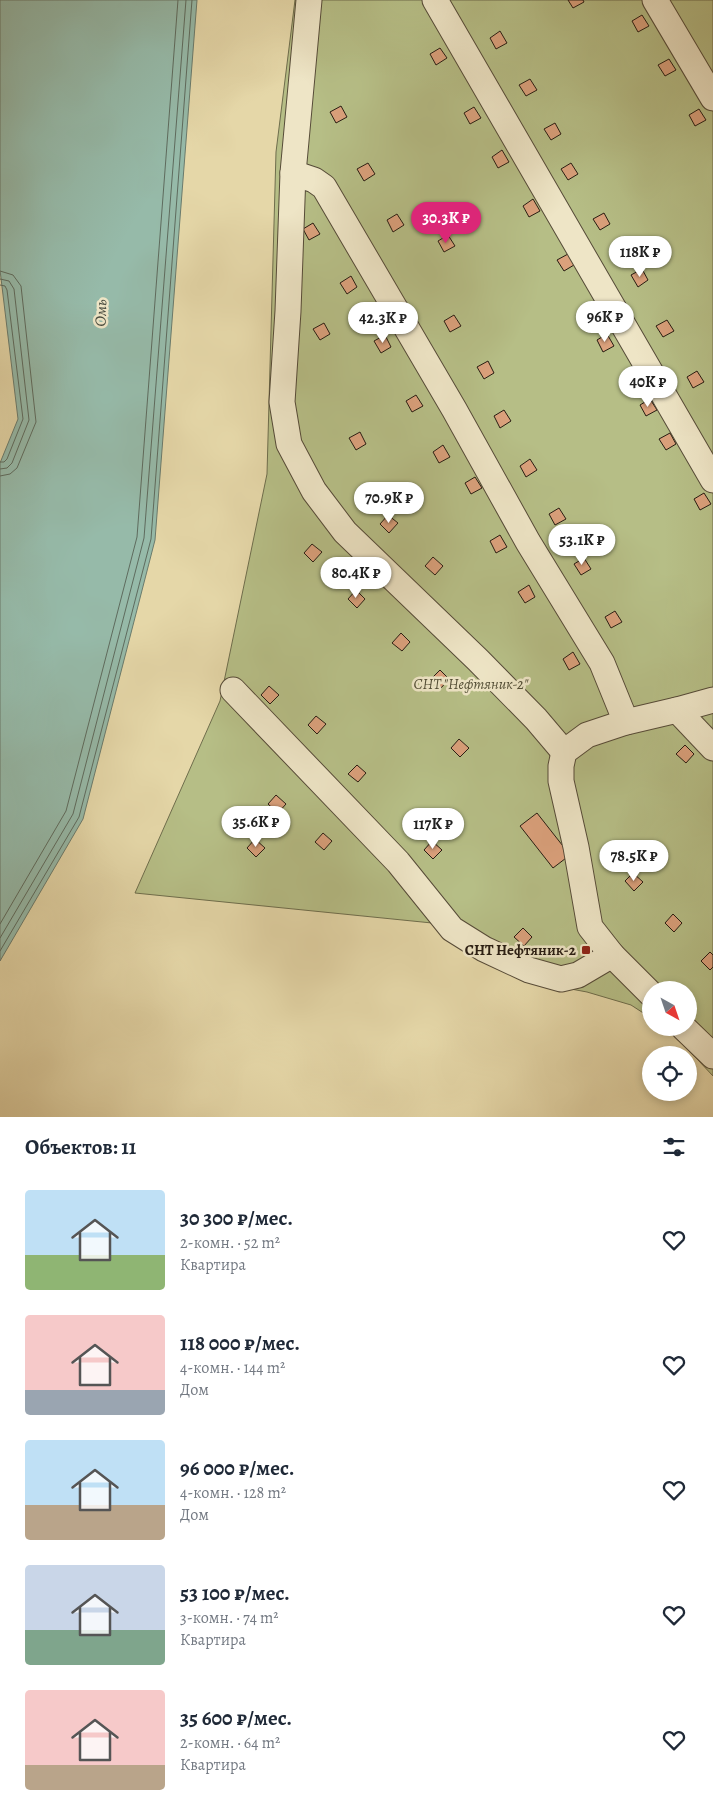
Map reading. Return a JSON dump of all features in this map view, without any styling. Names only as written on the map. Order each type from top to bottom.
[{"type":"street","points":[[309,0],[293,173],[288,311],[282,402],[289,444],[314,492],[345,532],[478,660],[536,719],[564,752]]},
{"type":"street","points":[[435,0],[713,480]]},
{"type":"street","points":[[655,0],[713,98]]},
{"type":"street","points":[[293,173],[314,180],[324,187],[454,408],[528,542],[602,663],[626,722]]},
{"type":"street","points":[[233,690],[398,862],[452,929],[491,953],[529,970],[561,979],[578,975],[612,955]]},
{"type":"street","points":[[642,985],[612,955],[590,927],[576,847],[561,781],[560,766],[564,752],[587,735],[626,722],[713,700]]},
{"type":"street","points":[[677,710],[713,748]]},
{"type":"street","points":[[692,1036],[713,1056]]},
{"type":"green space","name":"СНТ \"Нефтяник-2\"","points":[[295,0],[713,0],[713,1076],[697,1059],[697,1046],[685,1046],[676,1036],[698,1036],[698,981],[642,981],[642,1012],[631,1005],[587,992],[539,983],[432,923],[135,893],[220,701],[267,474],[276,152]]},
{"type":"water","name":"Омь","points":[[0,0],[197,0],[155,540],[83,819],[0,961],[0,463],[18,419],[0,270]]},
{"type":"building","points":[[568,0],[583,0],[584,2],[573,8]]},
{"type":"building","points":[[642,15],[649,26],[638,32],[632,21]]},
{"type":"building","points":[[500,31],[507,43],[496,49],[490,38]]},
{"type":"building","points":[[440,48],[447,58],[436,65],[430,54]]},
{"type":"building","points":[[669,59],[676,70],[665,76],[658,65]]},
{"type":"building","points":[[530,79],[537,90],[526,96],[519,85]]},
{"type":"building","points":[[341,106],[347,117],[336,123],[330,112]]},
{"type":"building","points":[[474,107],[481,118],[470,124],[464,113]]},
{"type":"building","points":[[699,109],[706,120],[695,126],[689,115]]},
{"type":"building","points":[[555,123],[561,134],[551,140],[544,129]]},
{"type":"building","points":[[502,150],[509,162],[498,168],[492,157]]},
{"type":"building","points":[[368,163],[375,174],[364,181],[357,169]]},
{"type":"building","points":[[571,163],[578,174],[568,180],[561,169]]},
{"type":"building","points":[[533,199],[540,211],[529,217],[523,206]]},
{"type":"building","points":[[604,213],[610,224],[600,230],[593,219]]},
{"type":"building","points":[[397,214],[404,225],[393,232],[387,220]]},
{"type":"building","points":[[313,223],[320,234],[309,240],[303,229]]},
{"type":"building","points":[[448,235],[455,246],[444,252],[438,241]]},
{"type":"building","points":[[568,254],[574,265],[564,271],[557,260]]},
{"type":"building","points":[[642,269],[648,280],[638,287],[631,275]]},
{"type":"building","points":[[351,276],[357,287],[347,294],[340,283]]},
{"type":"building","points":[[588,306],[595,317],[584,323],[578,312]]},
{"type":"building","points":[[454,315],[461,326],[450,332],[444,321]]},
{"type":"building","points":[[667,320],[674,331],[663,337],[656,326]]},
{"type":"building","points":[[324,323],[330,334],[320,340],[313,329]]},
{"type":"building","points":[[607,334],[614,346],[603,352],[597,340]]},
{"type":"building","points":[[385,335],[391,347],[381,353],[374,341]]},
{"type":"building","points":[[488,361],[494,373],[484,379],[477,367]]},
{"type":"building","points":[[697,371],[704,382],[693,388],[687,377]]},
{"type":"building","points":[[416,395],[423,406],[412,412],[406,401]]},
{"type":"building","points":[[650,399],[657,410],[646,416],[640,405]]},
{"type":"building","points":[[504,410],[511,421],[500,428],[494,416]]},
{"type":"building","points":[[360,432],[366,444],[356,450],[349,438]]},
{"type":"building","points":[[670,433],[676,444],[666,450],[659,439]]},
{"type":"building","points":[[443,445],[450,457],[439,463],[433,452]]},
{"type":"building","points":[[530,459],[537,470],[526,477],[520,466]]},
{"type":"building","points":[[475,477],[482,488],[471,494],[465,483]]},
{"type":"building","points":[[704,493],[711,504],[700,510],[694,499]]},
{"type":"building","points":[[559,508],[566,519],[555,525],[549,514]]},
{"type":"building","points":[[388,515],[398,523],[389,533],[380,524]]},
{"type":"building","points":[[500,535],[507,547],[496,553],[490,541]]},
{"type":"building","points":[[312,544],[322,552],[313,562],[304,553]]},
{"type":"building","points":[[433,557],[443,566],[435,575],[425,566]]},
{"type":"building","points":[[584,558],[591,569],[581,575],[574,564]]},
{"type":"building","points":[[529,585],[535,597],[525,603],[518,592]]},
{"type":"building","points":[[356,590],[365,599],[357,608],[348,599]]},
{"type":"building","points":[[615,611],[622,622],[611,628],[605,617]]},
{"type":"building","points":[[401,633],[410,642],[402,651],[392,643]]},
{"type":"building","points":[[573,652],[580,664],[569,670],[563,659]]},
{"type":"building","points":[[440,670],[449,679],[441,688],[431,679]]},
{"type":"building","points":[[269,686],[279,695],[270,704],[261,695]]},
{"type":"building","points":[[316,716],[326,724],[317,734],[308,725]]},
{"type":"building","points":[[459,739],[469,748],[460,757],[451,748]]},
{"type":"building","points":[[685,745],[694,754],[686,763],[676,754]]},
{"type":"building","points":[[357,765],[366,773],[358,782],[348,774]]},
{"type":"building","points":[[276,795],[286,804],[278,813],[268,804]]},
{"type":"building","points":[[537,813],[570,855],[553,868],[520,826]]},
{"type":"building","points":[[323,833],[332,841],[324,850],[315,842]]},
{"type":"building","points":[[255,839],[265,848],[256,857],[247,848]]},
{"type":"building","points":[[432,841],[442,850],[433,859],[424,850]]},
{"type":"building","points":[[633,873],[643,882],[634,891],[625,881]]},
{"type":"building","points":[[673,914],[682,923],[674,932],[665,923]]},
{"type":"building","points":[[523,928],[532,937],[524,946],[514,937]]},
{"type":"building","points":[[710,952],[713,955],[713,967],[710,970],[701,961]]},
{"type":"place","name":"СНТ Нефтяник-2","points":[[586,950]]}]
